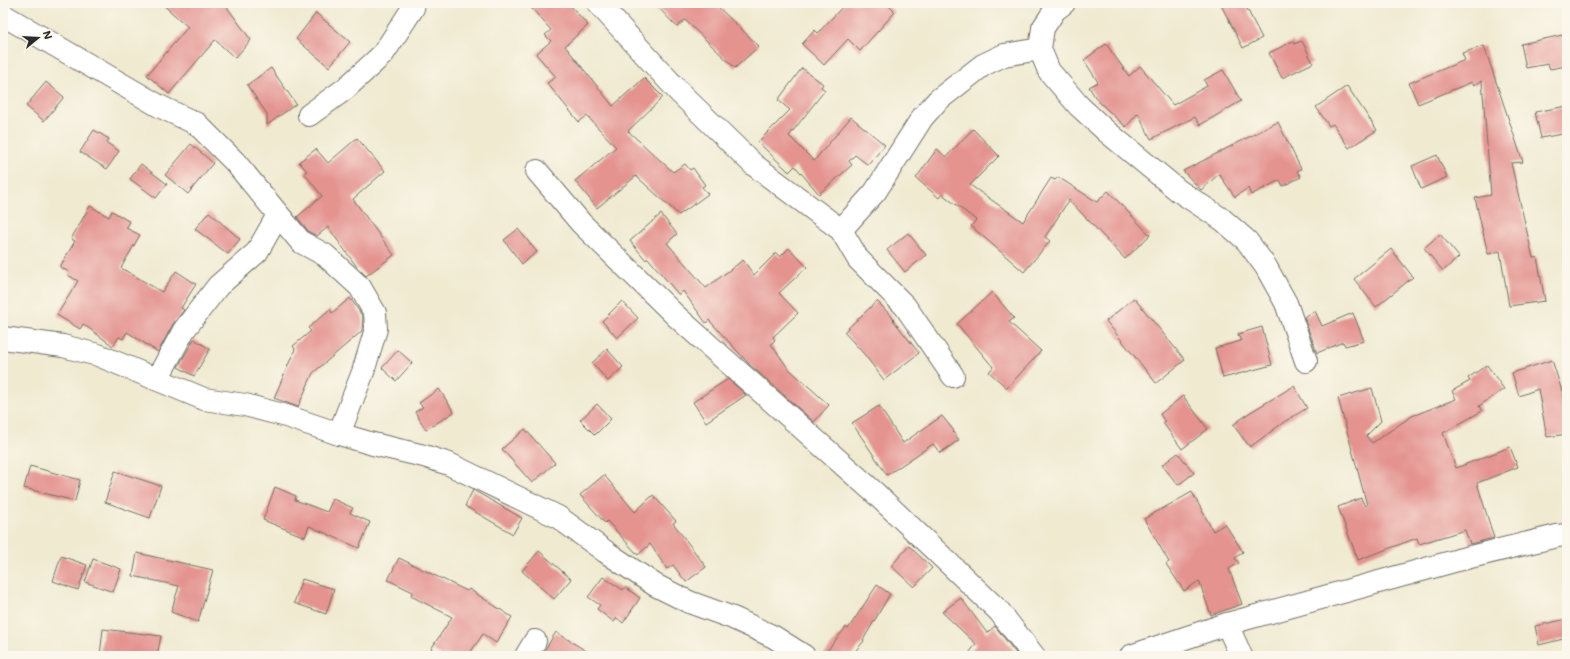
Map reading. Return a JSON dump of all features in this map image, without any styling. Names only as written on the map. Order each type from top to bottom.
[{"type":"street","points":[[309,115],[345,90],[383,54],[414,8],[414,3]]},
{"type":"street","points":[[598,3],[680,93],[754,165],[840,230],[858,259],[905,306],[953,376]]},
{"type":"street","points":[[1064,3],[1055,10],[1043,28],[1040,49],[1048,71],[1084,111],[1106,131],[1179,191],[1223,220],[1247,241],[1266,266],[1286,303],[1306,361]]},
{"type":"street","points":[[3,15],[159,106],[197,124],[235,162],[301,242],[325,255],[360,287],[375,313],[376,329],[363,372],[339,434]]},
{"type":"street","points":[[840,230],[875,192],[922,118],[938,100],[983,65],[1004,55],[1040,49]]},
{"type":"street","points":[[537,171],[581,223],[676,316],[875,493],[999,611],[1034,656]]},
{"type":"street","points":[[156,379],[184,330],[218,286],[257,252],[278,215]]},
{"type":"street","points":[[3,338],[63,346],[98,355],[204,399],[244,405],[283,415],[339,434],[449,464],[558,517],[655,585],[689,602],[733,618],[774,637],[804,656]]},
{"type":"street","points":[[1132,656],[1227,624],[1458,560],[1557,536],[1567,535]]},
{"type":"street","points":[[1227,624],[1241,656]]},
{"type":"building","points":[[161,3],[224,3],[251,40],[235,58],[215,40],[169,94],[147,75],[188,27]]},
{"type":"building","points":[[527,3],[568,3],[588,25],[565,46],[613,106],[644,78],[663,97],[628,131],[673,172],[685,164],[690,170],[693,168],[705,185],[702,187],[708,194],[679,215],[636,176],[597,208],[575,181],[616,147],[587,116],[579,122],[547,83],[556,77],[536,54],[551,41],[545,35],[551,30]]},
{"type":"building","points":[[654,3],[714,3],[759,46],[735,68],[685,20],[677,27]]},
{"type":"building","points":[[846,3],[886,3],[895,12],[860,51],[848,39],[824,65],[802,44],[815,30],[818,33]]},
{"type":"building","points":[[1220,3],[1244,3],[1262,38],[1243,48]]},
{"type":"building","points":[[316,13],[350,42],[329,67],[296,39]]},
{"type":"building","points":[[1567,34],[1567,66],[1550,69],[1548,64],[1526,68],[1521,44]]},
{"type":"building","points":[[1293,41],[1294,44],[1302,41],[1313,63],[1282,78],[1269,53]]},
{"type":"building","points":[[1106,44],[1129,76],[1140,66],[1173,105],[1207,86],[1204,80],[1223,70],[1241,101],[1200,125],[1195,117],[1151,139],[1138,113],[1126,127],[1097,100],[1089,87],[1098,82],[1084,60]]},
{"type":"building","points":[[1484,46],[1523,162],[1511,163],[1533,258],[1537,257],[1545,301],[1509,306],[1500,251],[1488,254],[1475,198],[1491,195],[1482,81],[1473,85],[1472,82],[1418,104],[1409,83],[1465,60],[1462,53]]},
{"type":"building","points":[[271,68],[296,104],[267,125],[267,114],[247,85]]},
{"type":"building","points":[[802,68],[823,84],[821,87],[825,90],[789,136],[814,161],[851,117],[885,145],[868,165],[855,155],[849,161],[852,165],[819,194],[795,166],[789,172],[758,142],[790,110],[778,100]]},
{"type":"building","points":[[46,82],[64,97],[44,121],[26,106]]},
{"type":"building","points":[[1347,86],[1377,130],[1349,148],[1333,124],[1329,126],[1316,107]]},
{"type":"building","points":[[1567,106],[1567,133],[1541,138],[1535,112]]},
{"type":"building","points":[[1278,122],[1301,169],[1297,171],[1301,177],[1283,186],[1280,180],[1251,195],[1248,188],[1235,197],[1219,174],[1201,190],[1183,171]]},
{"type":"building","points":[[973,129],[999,156],[970,185],[1023,222],[1051,178],[1055,180],[1058,177],[1097,202],[1108,191],[1150,235],[1125,259],[1069,200],[1045,237],[1050,241],[1024,272],[971,226],[976,220],[942,194],[939,198],[916,178],[937,149],[946,157]]},
{"type":"building","points":[[94,130],[109,139],[107,143],[119,151],[107,169],[80,152]]},
{"type":"building","points":[[357,138],[385,171],[353,199],[394,255],[366,276],[357,267],[328,227],[317,236],[309,232],[297,217],[322,196],[304,173],[307,171],[299,162],[316,149],[328,163]]},
{"type":"building","points":[[191,144],[213,163],[188,194],[165,175]]},
{"type":"building","points":[[1437,155],[1447,177],[1421,189],[1412,166]]},
{"type":"building","points":[[141,164],[167,184],[156,198],[130,179]]},
{"type":"building","points":[[90,206],[109,217],[112,211],[130,222],[126,228],[140,235],[121,268],[162,292],[176,271],[196,284],[181,308],[184,310],[173,324],[158,352],[127,332],[123,339],[119,337],[113,346],[83,324],[80,329],[57,315],[78,281],[68,275],[69,272],[60,267],[75,241],[71,239]]},
{"type":"building","points":[[209,212],[240,239],[228,254],[195,229]]},
{"type":"building","points":[[661,214],[677,234],[667,243],[706,288],[743,260],[754,275],[776,253],[780,257],[789,248],[807,267],[779,293],[798,313],[773,337],[775,340],[771,344],[788,368],[829,405],[814,422],[748,363],[709,320],[706,323],[683,291],[679,295],[648,258],[646,260],[630,241]]},
{"type":"building","points":[[518,229],[537,252],[522,264],[504,240]]},
{"type":"building","points":[[908,233],[926,255],[905,272],[887,250]]},
{"type":"building","points":[[1440,234],[1459,257],[1443,271],[1424,248]]},
{"type":"building","points":[[1391,249],[1413,277],[1376,307],[1354,279]]},
{"type":"building","points":[[992,292],[1014,318],[1009,322],[1041,351],[1007,388],[989,372],[993,367],[957,324]]},
{"type":"building","points":[[350,298],[363,317],[362,331],[313,373],[298,407],[274,398],[295,349],[293,346],[311,331],[308,328],[330,309],[332,313]]},
{"type":"building","points":[[1134,298],[1185,360],[1156,383],[1106,321]]},
{"type":"building","points":[[622,301],[638,318],[617,338],[602,321]]},
{"type":"building","points":[[877,301],[894,319],[893,320],[919,353],[884,380],[864,354],[844,332]]},
{"type":"building","points":[[1315,311],[1322,326],[1353,313],[1364,341],[1345,346],[1343,342],[1317,353],[1304,317]]},
{"type":"building","points":[[1262,327],[1272,365],[1223,378],[1215,348],[1241,341],[1238,334]]},
{"type":"building","points":[[194,339],[210,349],[194,376],[178,367]]},
{"type":"building","points":[[607,349],[623,367],[608,381],[592,363]]},
{"type":"building","points":[[398,350],[412,363],[396,381],[382,368]]},
{"type":"building","points":[[1552,360],[1567,407],[1567,434],[1547,437],[1538,389],[1519,396],[1512,373]]},
{"type":"building","points":[[1487,365],[1504,389],[1479,406],[1482,411],[1443,433],[1456,468],[1510,447],[1518,467],[1477,483],[1494,538],[1470,544],[1465,530],[1419,544],[1417,538],[1358,560],[1338,507],[1361,498],[1365,506],[1367,505],[1338,398],[1372,388],[1381,421],[1366,436],[1372,443],[1412,416],[1456,399],[1452,391],[1470,381],[1468,378]]},
{"type":"building","points":[[728,379],[746,395],[706,422],[693,402]]},
{"type":"building","points":[[1294,386],[1307,408],[1284,422],[1250,447],[1233,425],[1249,413]]},
{"type":"building","points":[[439,389],[454,412],[426,430],[415,412],[423,407],[419,403]]},
{"type":"building","points":[[1183,396],[1208,429],[1182,449],[1163,423],[1165,422],[1160,414]]},
{"type":"building","points":[[597,404],[611,419],[595,435],[580,420]]},
{"type":"building","points":[[879,406],[903,443],[942,416],[959,440],[940,453],[933,444],[887,475],[852,423]]},
{"type":"building","points":[[525,429],[555,463],[532,483],[502,449]]},
{"type":"building","points":[[1178,453],[1194,473],[1178,485],[1162,465]]},
{"type":"building","points":[[30,466],[80,480],[75,501],[24,488]]},
{"type":"building","points":[[115,471],[161,486],[150,518],[105,502]]},
{"type":"building","points":[[604,475],[635,512],[653,495],[676,521],[673,523],[706,567],[686,582],[673,565],[667,569],[650,544],[638,555],[607,521],[605,523],[580,495]]},
{"type":"building","points":[[275,487],[296,496],[295,500],[327,512],[333,499],[353,508],[350,513],[370,522],[359,548],[309,526],[305,537],[263,520]]},
{"type":"building","points":[[473,490],[522,518],[513,534],[465,506]]},
{"type":"building","points":[[1192,492],[1213,531],[1225,524],[1243,552],[1235,558],[1239,563],[1229,569],[1242,604],[1211,615],[1199,581],[1184,591],[1166,564],[1169,562],[1144,519]]},
{"type":"building","points":[[909,546],[932,568],[914,587],[891,566]]},
{"type":"building","points":[[539,551],[571,579],[554,599],[522,571]]},
{"type":"building","points":[[137,553],[213,570],[198,622],[171,612],[179,586],[133,576]]},
{"type":"building","points":[[61,556],[87,565],[78,590],[53,581]]},
{"type":"building","points":[[399,558],[467,591],[469,589],[512,617],[496,643],[483,634],[468,656],[442,656],[431,649],[452,617],[411,596],[413,592],[388,580]]},
{"type":"building","points":[[93,559],[121,569],[113,592],[85,582]]},
{"type":"building","points":[[603,577],[623,590],[625,587],[640,598],[623,623],[617,618],[614,622],[597,609],[600,605],[588,597]]},
{"type":"building","points":[[302,579],[334,589],[326,614],[294,603]]},
{"type":"building","points":[[877,585],[890,594],[863,640],[864,641],[851,656],[823,656],[846,627],[848,629]]},
{"type":"building","points":[[961,598],[987,633],[995,626],[1018,656],[967,656],[976,644],[942,612]]},
{"type":"building","points":[[1567,619],[1567,638],[1539,645],[1535,626]]},
{"type":"building","points":[[103,629],[161,636],[157,656],[100,656]]},
{"type":"building","points":[[556,632],[594,656],[541,656]]}]
